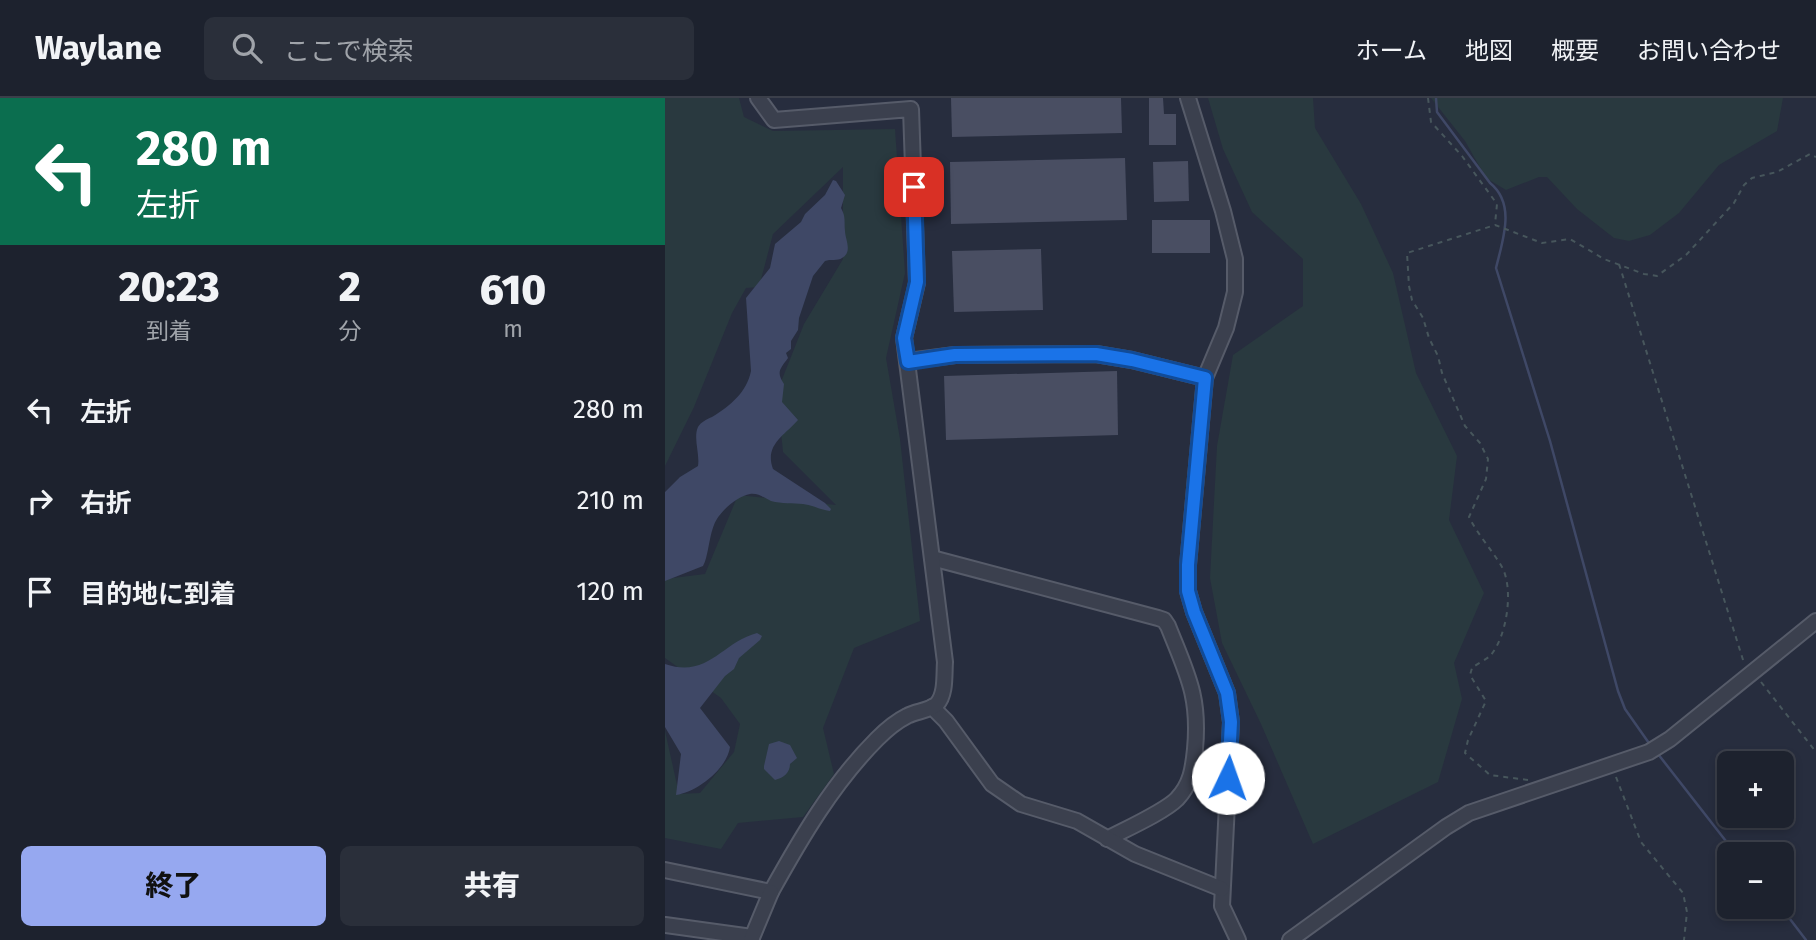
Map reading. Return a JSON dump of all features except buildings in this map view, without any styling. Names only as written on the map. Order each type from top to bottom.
[{"type":"street","points":[[665,925],[751,939],[771,892],[799,841],[825,803],[878,738],[907,716],[932,707],[938,702],[943,691],[945,662],[904,338],[917,282],[918,265],[911,108],[774,120],[758,98]]},
{"type":"street","points":[[1188,98],[1235,259],[1233,304],[1205,378],[1188,591],[1227,693],[1231,722],[1221,906],[1238,940]]},
{"type":"street","points":[[908,362],[955,355],[1096,354],[1205,378]]},
{"type":"street","points":[[932,558],[1158,618],[1164,620],[1168,626],[1194,693],[1198,721],[1193,773],[1188,786],[1175,801],[1108,839]]},
{"type":"street","points":[[1290,940],[1469,813],[1649,752],[1670,739],[1816,621]]},
{"type":"street","points":[[932,707],[946,721],[992,784],[1021,804],[1077,821],[1135,854],[1221,889]]},
{"type":"street","points":[[665,870],[771,892]]},
{"type":"path","points":[[1428,98],[1431,122],[1462,156],[1496,204],[1495,225]]},
{"type":"path","points":[[1545,788],[1532,781],[1490,775],[1465,753],[1486,701],[1470,675],[1472,668],[1489,657],[1494,650],[1506,623],[1508,595],[1503,570],[1469,517],[1486,479],[1488,459],[1480,443],[1465,426],[1442,373],[1423,318],[1412,300],[1407,253],[1495,225],[1542,243],[1570,239],[1604,260],[1657,276],[1686,255],[1734,203],[1744,185],[1752,178],[1777,172],[1810,154],[1816,157]]},
{"type":"path","points":[[1618,263],[1745,666],[1758,678],[1816,751]]},
{"type":"path","points":[[1612,766],[1641,842],[1683,892],[1686,912],[1684,940]]},
{"type":"shaded area","points":[[665,98],[739,98],[744,117],[773,131],[895,129],[905,273],[886,358],[900,439],[920,621],[854,648],[823,728],[834,774],[803,817],[738,823],[721,849],[665,838],[665,731],[679,794],[700,793],[734,752],[740,724],[721,698],[665,658],[665,579],[705,574],[738,495],[836,505],[783,452],[777,392],[804,324],[843,259],[843,167],[773,234],[759,287],[746,288],[732,313],[694,407],[665,466]]},
{"type":"shaded area","points":[[1208,98],[1313,98],[1315,128],[1361,204],[1393,273],[1416,373],[1457,456],[1449,520],[1484,593],[1454,663],[1462,699],[1438,782],[1313,844],[1261,724],[1222,643],[1210,578],[1217,446],[1233,355],[1303,306],[1303,259],[1252,212],[1223,149]]},
{"type":"shaded area","points":[[1431,98],[1783,98],[1777,131],[1719,165],[1679,213],[1650,235],[1629,241],[1614,238],[1577,209],[1547,177],[1539,177],[1506,190],[1486,178],[1465,141]]},
{"type":"water","points":[[833,180],[845,195],[841,208],[847,252],[840,259],[825,261],[813,276],[799,318],[798,330],[791,341],[791,349],[786,353],[788,358],[780,373],[784,384],[782,402],[798,420],[777,441],[771,453],[773,469],[831,509],[830,511],[775,502],[756,494],[745,495],[729,506],[716,520],[703,566],[665,581],[665,492],[680,477],[698,466],[696,436],[699,425],[731,403],[742,392],[749,379],[751,371],[746,298],[770,268],[775,244],[801,222],[805,214],[825,195]]},
{"type":"water","points":[[757,633],[762,636],[760,640],[739,658],[734,669],[725,676],[700,708],[730,747],[728,755],[710,778],[693,789],[676,795],[681,754],[665,727],[665,664],[693,667]]},
{"type":"water","points":[[779,741],[790,745],[797,758],[790,764],[785,775],[775,780],[764,766],[769,744]]},
{"type":"waterway","points":[[1436,98],[1437,112],[1503,201],[1505,222],[1496,268],[1550,441],[1618,691],[1625,709],[1651,746]]},
{"type":"waterway","points":[[1658,754],[1727,842]]},
{"type":"waterway","points":[[1790,919],[1806,940]]},
{"type":"route","points":[[914,187],[918,265],[917,282],[904,338],[908,362],[955,355],[1096,354],[1205,378],[1188,591],[1227,693],[1231,722],[1228,778]]}]
